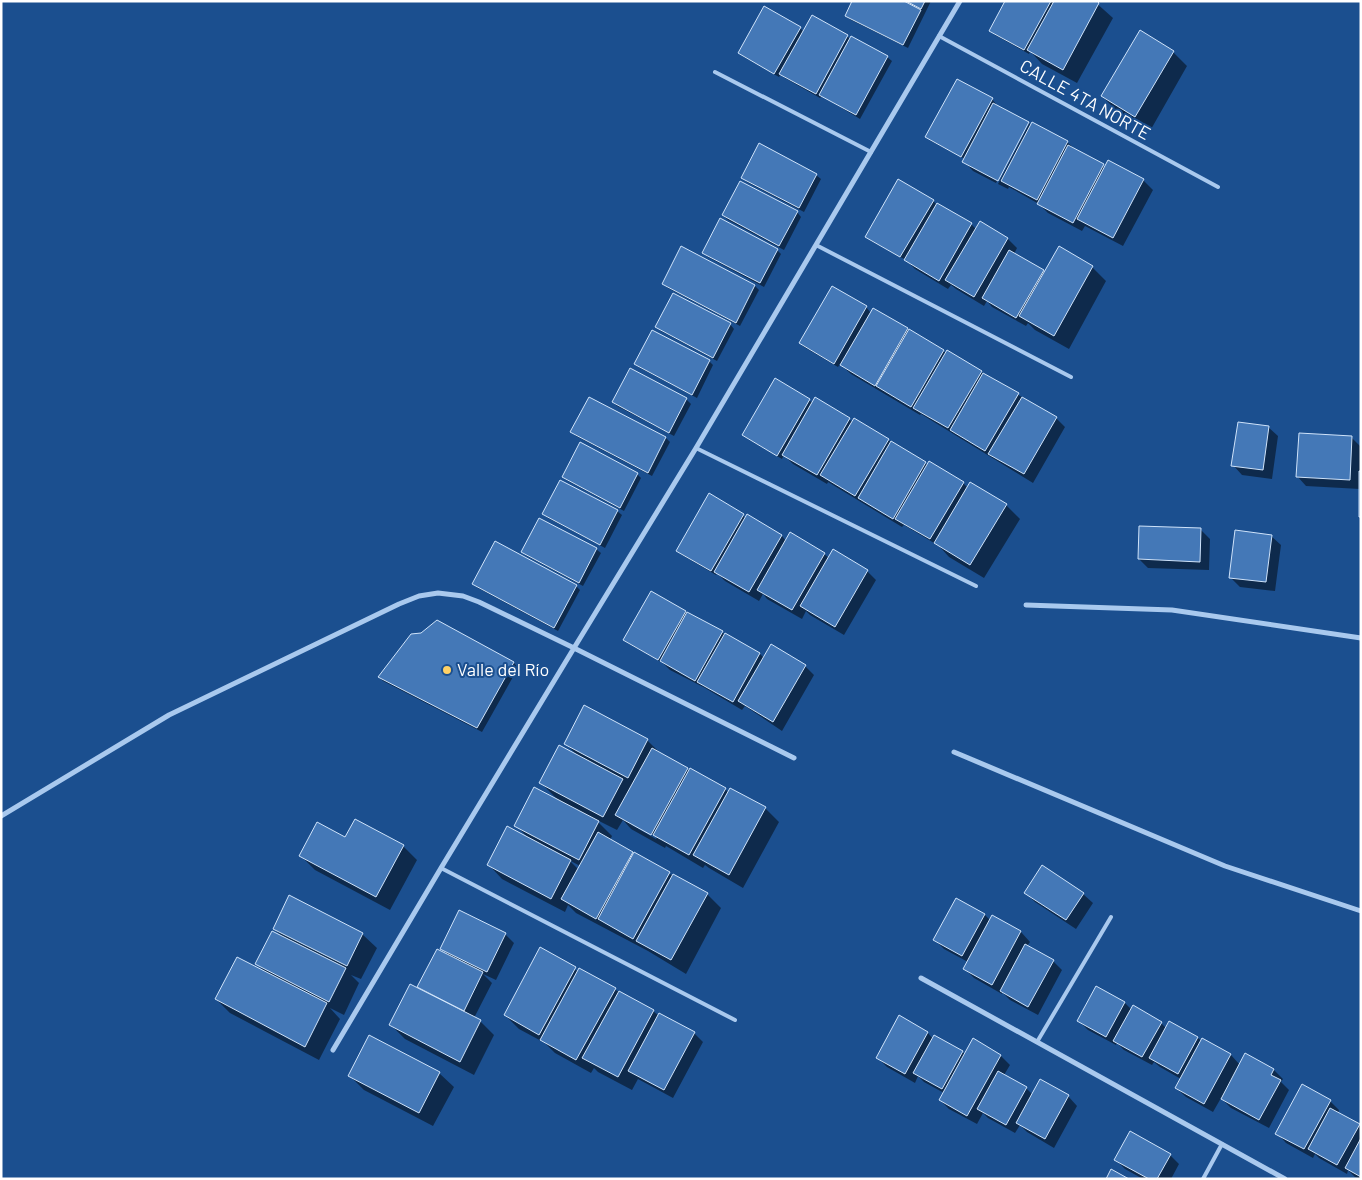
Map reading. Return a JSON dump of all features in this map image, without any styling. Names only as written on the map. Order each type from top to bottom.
[{"type":"street","points":[[333,1050],[696,448],[960,1]]},
{"type":"street","points":[[1,816],[169,715],[399,604],[419,596],[438,594],[463,596],[479,602],[794,758]]},
{"type":"street","points":[[1026,605],[1172,610],[1361,638]]},
{"type":"street","points":[[954,752],[1225,866],[1361,911]]},
{"type":"street","points":[[921,978],[1285,1179]]},
{"type":"lane","name":"CALLE 4TA NORTE","points":[[939,36],[1218,187]]},
{"type":"lane","points":[[715,72],[870,152]]},
{"type":"lane","points":[[816,245],[1071,377]]},
{"type":"lane","points":[[696,448],[976,586]]},
{"type":"lane","points":[[441,868],[735,1020]]},
{"type":"lane","points":[[1036,1042],[1111,917]]},
{"type":"lane","points":[[1203,1179],[1222,1144]]},
{"type":"building","points":[[852,1],[904,1],[921,10],[903,45],[845,16]]},
{"type":"building","points":[[906,1],[925,1],[921,9]]},
{"type":"building","points":[[1005,1],[1051,1],[1024,50],[989,31]]},
{"type":"building","points":[[1054,1],[1097,1],[1099,3],[1063,70],[1027,50]]},
{"type":"building","points":[[764,6],[801,27],[774,74],[738,53]]},
{"type":"building","points":[[812,15],[848,35],[816,94],[779,74]]},
{"type":"building","points":[[1140,30],[1174,51],[1135,117],[1101,96]]},
{"type":"building","points":[[851,36],[888,56],[856,115],[819,95]]},
{"type":"building","points":[[957,79],[993,98],[961,157],[925,137]]},
{"type":"building","points":[[993,103],[1029,122],[998,181],[962,162]]},
{"type":"building","points":[[1032,122],[1068,141],[1037,200],[1001,181]]},
{"type":"building","points":[[759,143],[817,174],[799,208],[741,178]]},
{"type":"building","points":[[1068,145],[1104,164],[1073,223],[1037,204]]},
{"type":"building","points":[[1108,160],[1144,179],[1113,238],[1077,219]]},
{"type":"building","points":[[898,179],[934,200],[900,257],[865,237]]},
{"type":"building","points":[[740,181],[798,211],[779,246],[722,215]]},
{"type":"building","points":[[937,203],[972,223],[939,281],[904,260]]},
{"type":"building","points":[[720,218],[778,249],[760,283],[702,253]]},
{"type":"building","points":[[980,221],[1008,238],[974,297],[945,280]]},
{"type":"building","points":[[681,246],[755,285],[736,323],[662,284]]},
{"type":"building","points":[[1059,246],[1093,266],[1054,336],[1019,316]]},
{"type":"building","points":[[1009,250],[1044,270],[1016,318],[982,298]]},
{"type":"building","points":[[832,286],[867,306],[834,364],[799,343]]},
{"type":"building","points":[[673,293],[731,323],[713,358],[655,327]]},
{"type":"building","points":[[873,308],[908,328],[875,386],[840,365]]},
{"type":"building","points":[[909,329],[944,350],[911,407],[876,386]]},
{"type":"building","points":[[652,330],[710,360],[692,395],[634,364]]},
{"type":"building","points":[[947,350],[982,371],[948,428],[913,408]]},
{"type":"building","points":[[630,368],[687,398],[669,433],[612,402]]},
{"type":"building","points":[[983,373],[1019,393],[985,451],[950,430]]},
{"type":"building","points":[[775,378],[810,399],[777,456],[742,435]]},
{"type":"building","points":[[589,397],[666,437],[648,473],[570,432]]},
{"type":"building","points":[[815,397],[850,418],[817,475],[782,455]]},
{"type":"building","points":[[1022,397],[1057,417],[1024,474],[988,454]]},
{"type":"building","points":[[854,418],[889,439],[855,496],[820,475]]},
{"type":"building","points":[[1238,422],[1269,426],[1263,470],[1231,466]]},
{"type":"building","points":[[1299,433],[1352,436],[1350,480],[1296,477]]},
{"type":"building","points":[[891,441],[926,462],[893,519],[858,498]]},
{"type":"building","points":[[580,442],[638,473],[620,508],[562,477]]},
{"type":"building","points":[[929,461],[964,482],[930,539],[895,519]]},
{"type":"building","points":[[1359,471],[1361,471],[1361,517],[1359,517]]},
{"type":"building","points":[[560,480],[618,510],[600,545],[542,514]]},
{"type":"building","points":[[970,482],[1007,504],[970,565],[934,543]]},
{"type":"building","points":[[709,493],[744,514],[711,571],[676,551]]},
{"type":"building","points":[[747,514],[782,535],[749,592],[714,572]]},
{"type":"building","points":[[539,518],[597,548],[579,583],[521,552]]},
{"type":"building","points":[[1139,526],[1201,528],[1200,562],[1138,559]]},
{"type":"building","points":[[1235,530],[1272,535],[1266,582],[1229,578]]},
{"type":"building","points":[[790,532],[825,553],[792,610],[757,590]]},
{"type":"building","points":[[495,541],[577,585],[554,628],[472,584]]},
{"type":"building","points":[[833,549],[868,570],[835,627],[800,606]]},
{"type":"building","points":[[651,591],[686,611],[658,660],[623,640]]},
{"type":"building","points":[[687,612],[723,631],[695,681],[660,661]]},
{"type":"building","name":"Valle del Río","points":[[437,620],[514,662],[477,728],[378,677],[411,634],[421,633]]},
{"type":"building","points":[[725,633],[760,653],[733,702],[697,682]]},
{"type":"building","points":[[771,644],[806,665],[773,722],[738,701]]},
{"type":"building","points":[[584,705],[648,739],[628,778],[564,744]]},
{"type":"building","points":[[559,745],[623,779],[603,817],[539,783]]},
{"type":"building","points":[[652,748],[688,768],[651,835],[615,815]]},
{"type":"building","points":[[690,768],[726,788],[689,855],[653,835]]},
{"type":"building","points":[[534,787],[599,821],[579,860],[514,826]]},
{"type":"building","points":[[730,788],[766,807],[729,875],[693,855]]},
{"type":"building","points":[[355,819],[404,845],[376,897],[299,856],[317,822],[345,837]]},
{"type":"building","points":[[507,826],[571,860],[551,899],[487,865]]},
{"type":"building","points":[[598,832],[633,852],[596,919],[561,899]]},
{"type":"building","points":[[634,852],[670,872],[633,939],[598,919]]},
{"type":"building","points":[[1042,865],[1084,893],[1066,920],[1024,893]]},
{"type":"building","points":[[673,874],[708,893],[671,960],[636,941]]},
{"type":"building","points":[[289,895],[363,933],[347,966],[273,929]]},
{"type":"building","points":[[956,898],[985,914],[962,956],[933,940]]},
{"type":"building","points":[[459,910],[506,933],[487,972],[440,949]]},
{"type":"building","points":[[992,915],[1021,931],[992,985],[963,969]]},
{"type":"building","points":[[272,931],[346,968],[329,1002],[255,964]]},
{"type":"building","points":[[1025,944],[1054,960],[1028,1007],[1000,991]]},
{"type":"building","points":[[540,947],[576,967],[539,1035],[504,1015]]},
{"type":"building","points":[[437,949],[483,972],[464,1011],[417,987]]},
{"type":"building","points":[[237,957],[327,1003],[305,1047],[215,999]]},
{"type":"building","points":[[579,968],[616,988],[576,1060],[540,1040]]},
{"type":"building","points":[[410,984],[481,1020],[460,1062],[389,1025]]},
{"type":"building","points":[[1096,986],[1125,1002],[1106,1037],[1077,1021]]},
{"type":"building","points":[[619,991],[654,1010],[618,1077],[582,1058]]},
{"type":"building","points":[[1133,1005],[1162,1022],[1142,1057],[1113,1041]]},
{"type":"building","points":[[659,1013],[695,1032],[664,1090],[628,1071]]},
{"type":"building","points":[[899,1015],[928,1032],[905,1074],[876,1058]]},
{"type":"building","points":[[1169,1021],[1198,1037],[1178,1074],[1149,1058]]},
{"type":"building","points":[[369,1035],[440,1072],[419,1113],[348,1076]]},
{"type":"building","points":[[934,1035],[963,1051],[942,1089],[913,1073]]},
{"type":"building","points":[[973,1038],[1001,1055],[967,1116],[939,1100]]},
{"type":"building","points":[[1202,1038],[1231,1054],[1204,1104],[1175,1088]]},
{"type":"building","points":[[1245,1053],[1274,1069],[1271,1075],[1281,1080],[1259,1120],[1221,1099]]},
{"type":"building","points":[[998,1071],[1027,1087],[1006,1125],[977,1109]]},
{"type":"building","points":[[1040,1079],[1069,1095],[1045,1139],[1016,1123]]},
{"type":"building","points":[[1302,1084],[1331,1100],[1304,1149],[1275,1134]]},
{"type":"building","points":[[1330,1108],[1360,1124],[1337,1165],[1308,1149]]},
{"type":"building","points":[[1130,1131],[1171,1154],[1157,1179],[1149,1179],[1114,1160]]},
{"type":"building","points":[[1361,1138],[1361,1177],[1345,1168]]},
{"type":"building","points":[[1111,1169],[1129,1179],[1106,1179]]},
{"type":"place","name":"Valle del Río","points":[[447,670]]}]
